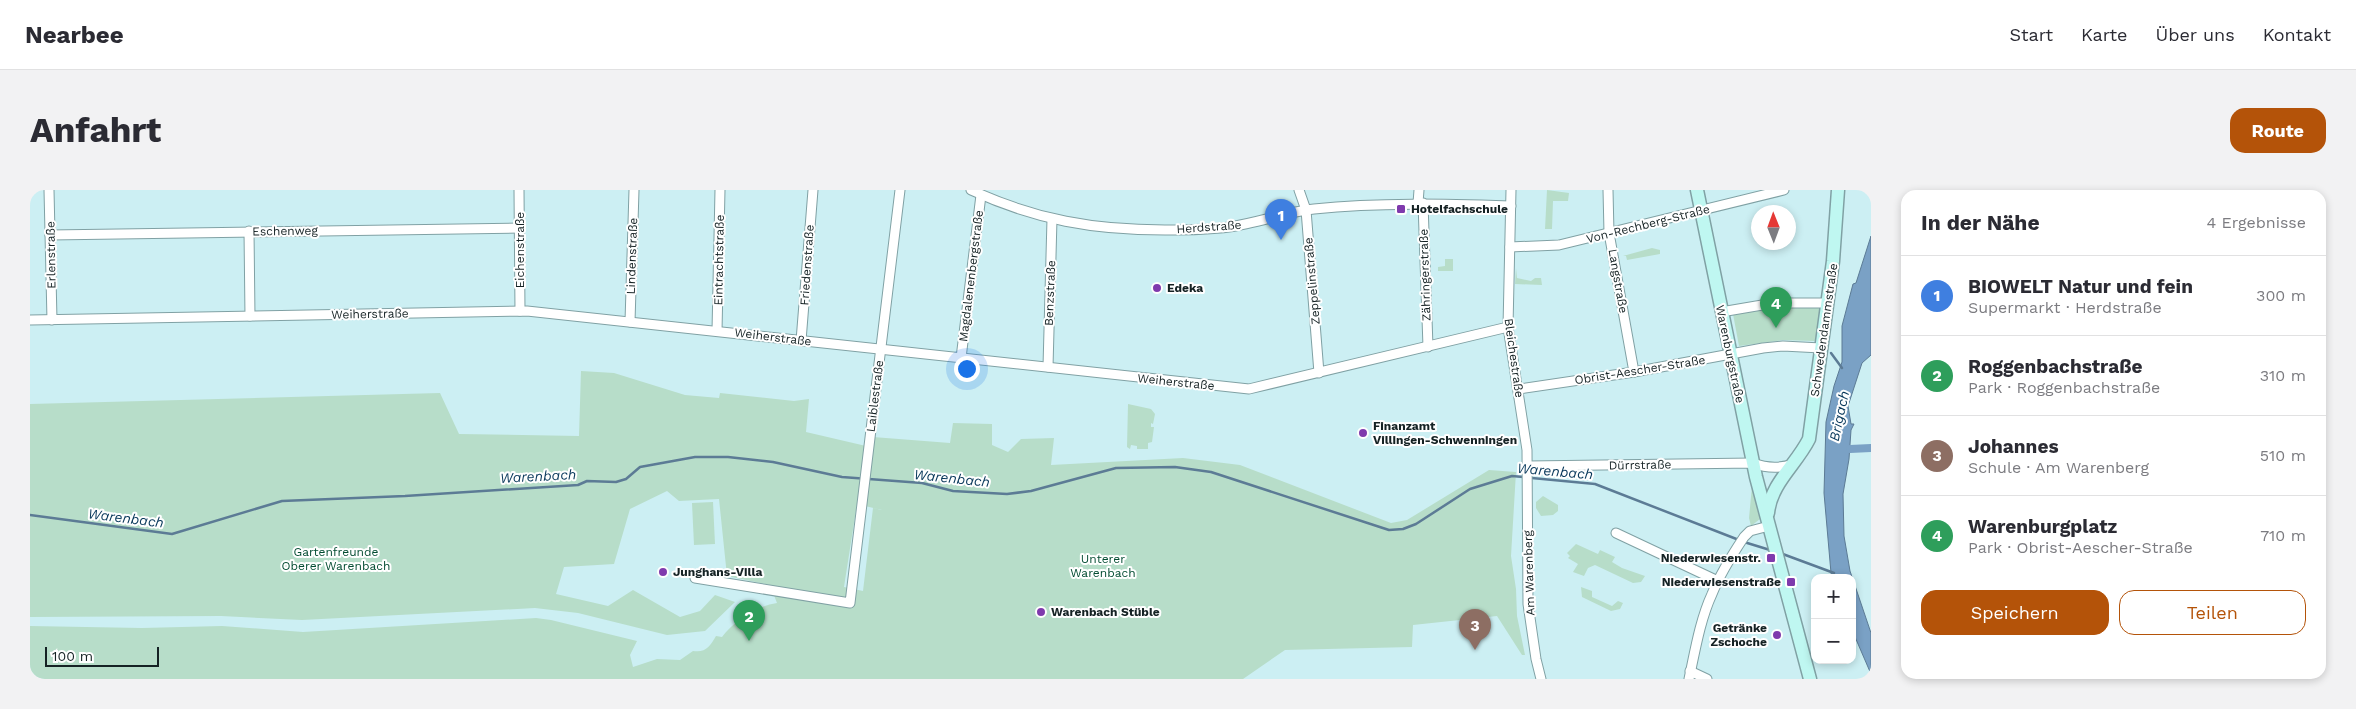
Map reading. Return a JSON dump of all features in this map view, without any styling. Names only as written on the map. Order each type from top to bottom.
[{"type":"street","name":"Erlenstraße","points":[[49,190],[52,320]]},
{"type":"street","name":"Eichenstraße","points":[[519,190],[520,311]]},
{"type":"street","name":"Lindenstraße","points":[[630,322],[634,190]]},
{"type":"street","name":"Eintrachtstraße","points":[[717,331],[720,190]]},
{"type":"street","name":"Friedenstraße","points":[[801,341],[813,190]]},
{"type":"street","name":"Laiblestraße","points":[[695,578],[850,603],[900,190]]},
{"type":"street","name":"Herdstraße","points":[[971,190],[1052,219],[1095,227],[1125,230],[1188,230],[1236,226],[1306,210],[1367,204],[1420,203],[1511,206]]},
{"type":"street","name":"Zeppelinstraße","points":[[1299,190],[1306,210],[1319,374]]},
{"type":"street","name":"Zähringerstraße","points":[[1419,190],[1428,347]]},
{"type":"street","name":"Bleichestraße","points":[[1511,190],[1508,327],[1519,389],[1528,469]]},
{"type":"street","name":"Langstraße","points":[[1608,190],[1609,234],[1634,372]]},
{"type":"street","name":"Warenburgstraße","points":[[1697,190],[1753,463],[1768,522]]},
{"type":"street","name":"Von-Rechberg-Straße","points":[[1510,247],[1559,245],[1701,212],[1768,192],[1784,190]]},
{"type":"street","name":"Schwedendammstraße","points":[[1768,522],[1772,494],[1809,439],[1828,303],[1838,190]]},
{"type":"street","name":"Magdalenenbergstraße","points":[[961,358],[981,195]]},
{"type":"street","name":"Benzstraße","points":[[1048,367],[1052,219]]},
{"type":"street","name":"Eschenweg","points":[[50,235],[520,228]]},
{"type":"street","points":[[249,231],[250,316]]},
{"type":"street","points":[[1721,312],[1774,303],[1828,303]]},
{"type":"street","name":"Weiherstraße","points":[[30,320],[520,311],[1249,389],[1319,374],[1508,327]]},
{"type":"street","name":"Obrist-Aescher-Straße","points":[[1519,389],[1634,372],[1783,346],[1821,348]]},
{"type":"street","points":[[1753,463],[1763,467],[1793,464]]},
{"type":"street","name":"Dürrstraße","points":[[1528,469],[1753,463]]},
{"type":"street","name":"Am Warenberg","points":[[1528,469],[1528,604],[1536,659],[1541,679]]},
{"type":"street","points":[[1707,679],[1689,675],[1708,604],[1718,580],[1744,537],[1750,531],[1768,522],[1810,679]]},
{"type":"street","points":[[1616,533],[1718,580]]},
{"type":"green space","points":[[1547,190],[1569,193],[1568,201],[1553,201],[1552,229],[1545,229]]},
{"type":"green space","points":[[1652,248],[1660,250],[1660,254],[1627,260],[1626,256],[1623,256]]},
{"type":"green space","points":[[1445,259],[1453,259],[1453,271],[1438,271],[1438,267],[1445,266]]},
{"type":"green space","points":[[1516,268],[1517,278],[1531,281],[1535,278],[1541,278],[1542,285],[1515,284]]},
{"type":"green space","points":[[1791,307],[1820,307],[1816,340],[1783,340],[1739,346],[1733,314]]},
{"type":"green space","points":[[581,371],[614,373],[685,395],[719,398],[720,393],[794,401],[809,399],[806,432],[866,446],[844,587],[863,591],[873,508],[882,510],[865,506],[873,437],[950,443],[953,423],[992,424],[992,445],[1008,452],[1021,439],[1054,438],[1051,465],[1183,458],[1240,465],[1391,523],[1407,520],[1489,470],[1516,472],[1511,556],[1516,589],[1517,616],[1525,655],[1522,655],[1497,616],[1413,625],[1412,647],[1285,650],[1243,679],[30,679],[30,626],[142,628],[222,626],[303,632],[536,618],[637,641],[630,655],[633,667],[657,659],[680,660],[693,651],[704,650],[710,646],[716,636],[722,637],[746,615],[761,607],[777,603],[770,585],[727,576],[719,499],[679,501],[667,491],[630,509],[614,564],[564,567],[556,594],[608,606],[633,590],[680,617],[700,611],[715,595],[735,602],[705,631],[667,635],[578,613],[535,608],[302,620],[221,616],[30,617],[30,404],[440,393],[459,434],[579,436]]},
{"type":"green space","points":[[1128,404],[1151,409],[1155,414],[1153,424],[1151,423],[1151,427],[1154,427],[1152,442],[1148,443],[1148,449],[1137,449],[1137,446],[1131,445],[1130,449],[1127,447]]},
{"type":"green space","points":[[1752,486],[1760,519],[1751,526],[1749,518]]},
{"type":"green space","points":[[1543,496],[1558,505],[1558,511],[1553,515],[1541,516],[1536,508],[1536,502]]},
{"type":"green space","points":[[713,502],[715,544],[694,545],[692,503]]},
{"type":"green space","points":[[1576,544],[1598,554],[1600,550],[1615,557],[1612,562],[1622,568],[1645,576],[1641,582],[1633,583],[1595,565],[1588,568],[1584,576],[1573,572],[1578,564],[1568,558],[1570,556],[1567,553]]},
{"type":"green space","points":[[1581,587],[1592,591],[1592,597],[1612,606],[1618,601],[1623,603],[1620,609],[1611,611],[1582,597]]},
{"type":"water","name":"Brigach","points":[[1871,236],[1871,355],[1862,363],[1848,406],[1851,424],[1854,424],[1851,430],[1849,459],[1843,494],[1844,536],[1851,574],[1831,574],[1824,493],[1826,422],[1834,386],[1842,362],[1842,326],[1853,284],[1856,283]]},
{"type":"water","points":[[1856,589],[1871,633],[1871,674],[1856,639]]},
{"type":"waterway","points":[[1831,353],[1842,368]]},
{"type":"waterway","points":[[1850,449],[1871,448]]},
{"type":"waterway","name":"Warenbach","points":[[30,515],[172,534],[282,501],[405,496],[578,485],[587,481],[616,482],[626,479],[640,467],[695,457],[728,457],[773,462],[842,477],[922,483],[953,491],[1007,494],[1031,491],[1116,468],[1175,467],[1211,472],[1389,530],[1403,529],[1416,524],[1470,489],[1512,476],[1595,484],[1739,540]]},
{"type":"waterway","name":"Warenbach","points":[[1744,542],[1770,550]]},
{"type":"waterway","name":"Warenbach","points":[[1780,553],[1834,573]]},
{"type":"place","name":"Hotelfachschule","points":[[1401,209]]},
{"type":"place","name":"BIOWELT Natur und fein","points":[[1281,240]]},
{"type":"place","name":"Edeka","points":[[1157,288]]},
{"type":"place","name":"Warenburgplatz","points":[[1776,328]]},
{"type":"place","name":"Finanzamt Villingen-Schwenningen","points":[[1363,433]]},
{"type":"place","name":"Niederwiesenstr.","points":[[1771,558]]},
{"type":"place","name":"Junghans-Villa","points":[[663,572]]},
{"type":"place","name":"Niederwiesenstraße","points":[[1791,582]]},
{"type":"place","name":"Warenbach Stüble","points":[[1041,612]]},
{"type":"place","name":"Getränke Zschoche","points":[[1777,635]]},
{"type":"place","name":"Roggenbachstraße","points":[[749,641]]},
{"type":"place","name":"Johannes","points":[[1475,650]]},
{"type":"park label","name":"Gartenfreunde Oberer Warenbach","points":[[336,559]]},
{"type":"park label","name":"Unterer Warenbach","points":[[1103,566]]}]
